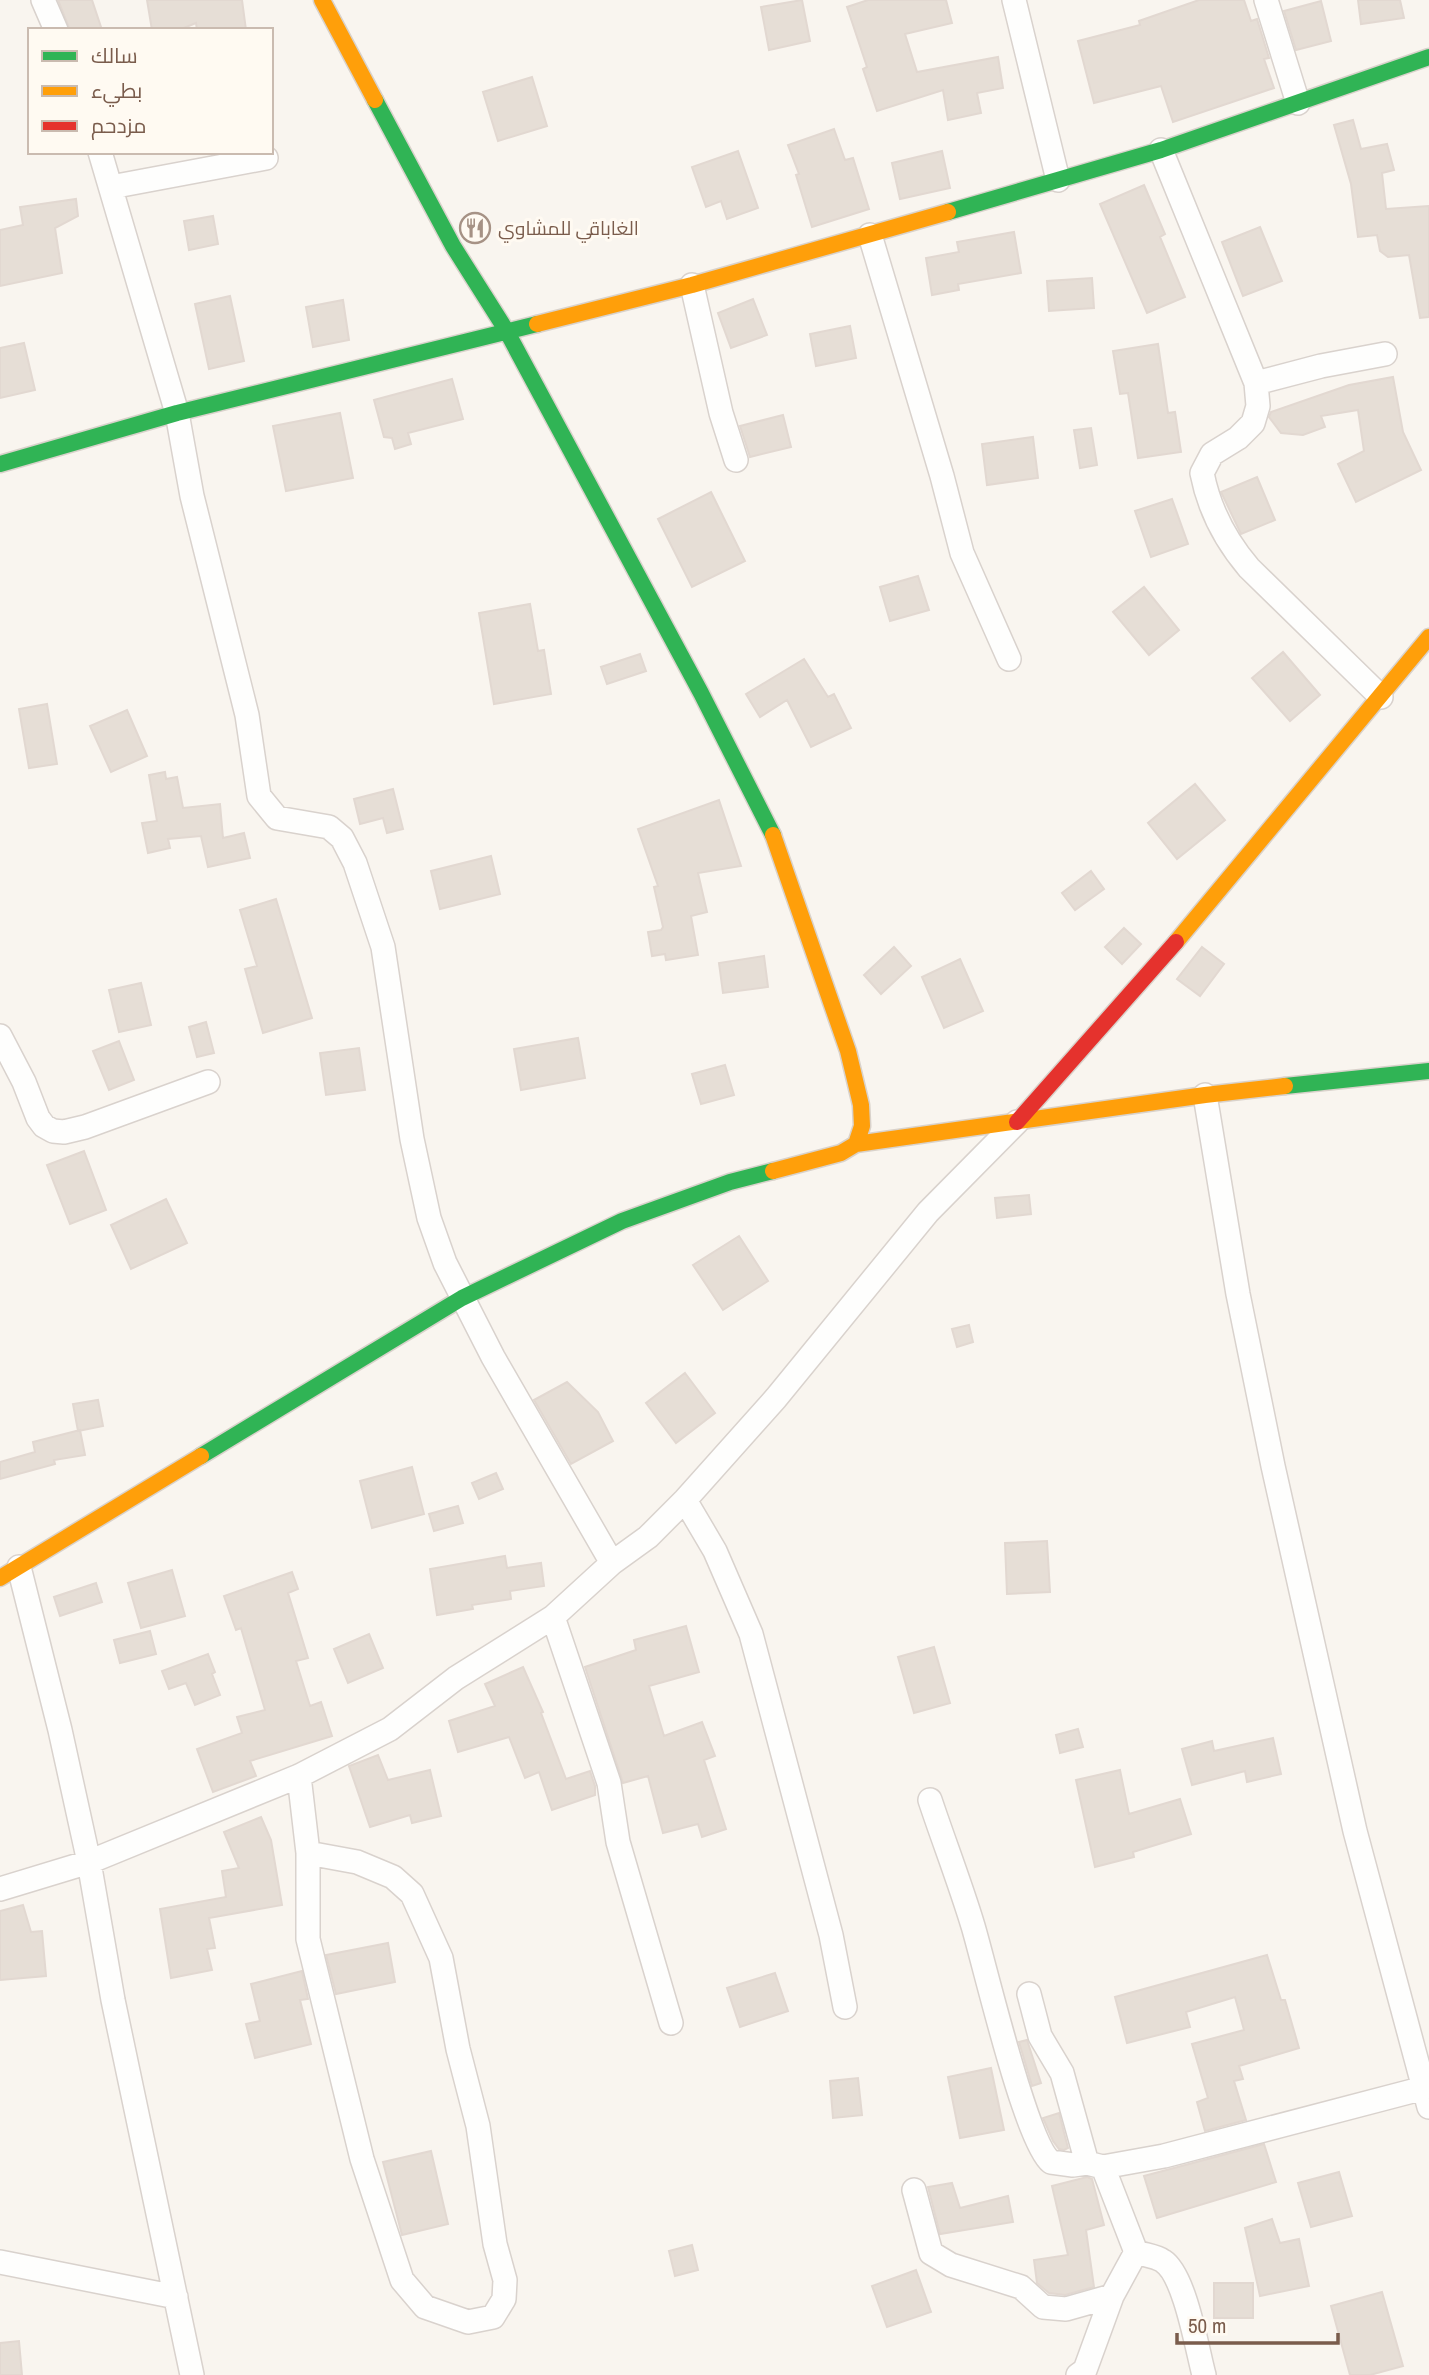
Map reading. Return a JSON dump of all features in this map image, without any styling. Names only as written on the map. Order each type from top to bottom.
[{"type":"street","points":[[43,0],[55,28]]},
{"type":"street","points":[[322,0],[453,246],[506,330],[701,693],[779,846],[848,1051],[861,1105],[862,1126],[856,1144]]},
{"type":"street","points":[[1014,0],[1058,180]]},
{"type":"street","points":[[1266,0],[1298,103]]},
{"type":"street","points":[[0,464],[177,413],[692,285],[870,235],[1161,150],[1429,57]]},
{"type":"street","points":[[1161,150],[1256,383],[1258,406],[1253,423],[1238,438],[1212,454],[1202,473],[1217,519],[1234,550],[1249,568],[1381,697]]},
{"type":"street","points":[[101,154],[177,413],[192,496],[247,715],[259,796],[277,818],[329,827],[342,838],[355,863],[383,947],[412,1139],[429,1218],[445,1263],[462,1298],[612,1563]]},
{"type":"street","points":[[111,187],[266,158]]},
{"type":"street","points":[[870,235],[942,476],[962,553],[1009,659]]},
{"type":"street","points":[[692,285],[721,413],[736,460]]},
{"type":"street","points":[[1256,383],[1321,366],[1385,354]]},
{"type":"street","points":[[0,1889],[89,1862],[299,1776],[390,1729],[456,1678],[553,1617],[612,1563],[648,1536],[685,1500],[776,1398],[928,1212],[1017,1122],[1147,978],[1276,826],[1429,638]]},
{"type":"street","points":[[0,1036],[24,1082],[38,1118],[44,1126],[53,1131],[64,1132],[85,1127],[208,1082]]},
{"type":"street","points":[[192,2375],[113,2000],[89,1862],[60,1730],[10,1572],[462,1298],[622,1221],[730,1182],[841,1153],[856,1144],[1205,1095],[1429,1071]]},
{"type":"street","points":[[930,1800],[968,1912],[1020,2095],[1041,2151],[1051,2162],[1095,2165],[1164,2156],[1427,2097],[1355,1831],[1273,1466],[1238,1294],[1205,1095]]},
{"type":"street","points":[[685,1500],[715,1551],[751,1634],[831,1935],[845,2007]]},
{"type":"street","points":[[553,1617],[608,1783],[618,1842],[671,2023]]},
{"type":"street","points":[[299,1776],[308,1853],[308,1939],[362,2159],[402,2280],[425,2306],[468,2322],[493,2317],[504,2299],[505,2280],[495,2244],[478,2126],[458,2049],[441,1958],[412,1894],[393,1877],[357,1862],[308,1853]]},
{"type":"street","points":[[1030,1994],[1040,2036],[1062,2073],[1095,2165],[1136,2252],[1164,2262],[1179,2285],[1204,2375]]},
{"type":"street","points":[[914,2190],[931,2253],[951,2265],[1021,2287],[1043,2307],[1066,2309],[1112,2296]]},
{"type":"street","points":[[1078,2375],[1085,2370],[1112,2296],[1136,2252]]},
{"type":"street","points":[[0,2262],[176,2297]]},
{"type":"building","points":[[58,0],[92,0],[101,28],[69,28]]},
{"type":"building","points":[[147,0],[242,0],[246,28],[197,28],[196,23],[184,28],[152,28]]},
{"type":"building","points":[[802,0],[810,41],[769,50],[761,7]]},
{"type":"building","points":[[868,0],[946,0],[952,23],[905,34],[917,72],[998,57],[1003,88],[977,93],[981,113],[948,120],[943,90],[877,111],[863,69],[867,67],[847,7]]},
{"type":"building","points":[[1199,0],[1244,0],[1251,21],[1257,19],[1269,58],[1264,59],[1274,88],[1173,122],[1161,86],[1094,103],[1078,41],[1140,25],[1139,21]]},
{"type":"building","points":[[1358,0],[1400,0],[1404,18],[1361,24]]},
{"type":"building","points":[[1321,1],[1331,41],[1296,50],[1284,11]]},
{"type":"building","points":[[532,77],[547,126],[498,141],[483,92]]},
{"type":"building","points":[[1353,120],[1361,149],[1387,144],[1394,170],[1382,173],[1386,209],[1429,206],[1429,317],[1420,318],[1409,255],[1388,257],[1380,251],[1377,235],[1358,237],[1351,184],[1334,125]]},
{"type":"building","points":[[834,129],[845,160],[853,158],[869,209],[812,227],[796,175],[799,174],[788,145]]},
{"type":"building","points":[[738,151],[758,208],[727,219],[721,201],[706,207],[692,167]]},
{"type":"building","points":[[942,151],[950,188],[900,199],[892,163]]},
{"type":"building","points":[[1144,185],[1165,234],[1160,237],[1185,297],[1147,313],[1100,204]]},
{"type":"building","points":[[76,199],[78,216],[55,228],[62,273],[0,286],[0,230],[23,225],[20,207]]},
{"type":"building","points":[[213,216],[218,244],[189,250],[184,221]]},
{"type":"building","points":[[1260,227],[1282,281],[1243,296],[1222,242]]},
{"type":"building","points":[[1014,232],[1021,273],[958,284],[959,290],[932,295],[926,258],[959,252],[957,242]]},
{"type":"building","points":[[1092,278],[1094,308],[1049,311],[1047,281]]},
{"type":"building","points":[[230,296],[244,361],[209,369],[195,304]]},
{"type":"building","points":[[753,299],[767,335],[731,348],[718,313]]},
{"type":"building","points":[[343,300],[349,340],[313,347],[306,307]]},
{"type":"building","points":[[850,326],[856,358],[816,366],[810,334]]},
{"type":"building","points":[[24,343],[35,390],[0,398],[0,348]]},
{"type":"building","points":[[1158,344],[1168,413],[1175,412],[1181,452],[1138,458],[1128,393],[1120,394],[1113,351]]},
{"type":"building","points":[[1393,377],[1403,432],[1421,470],[1356,502],[1338,464],[1364,451],[1358,410],[1321,416],[1325,427],[1303,435],[1281,433],[1269,417],[1271,412],[1349,385]]},
{"type":"building","points":[[452,379],[463,419],[408,433],[411,444],[395,449],[392,438],[384,437],[374,400]]},
{"type":"building","points":[[340,413],[353,478],[286,491],[273,426]]},
{"type":"building","points":[[783,415],[791,447],[750,457],[740,426]]},
{"type":"building","points":[[1091,428],[1097,465],[1080,468],[1074,430]]},
{"type":"building","points":[[1033,437],[1038,478],[987,485],[982,444]]},
{"type":"building","points":[[1257,477],[1275,520],[1241,534],[1221,492]]},
{"type":"building","points":[[711,492],[745,561],[692,587],[658,519]]},
{"type":"building","points":[[1172,499],[1188,544],[1151,557],[1135,511]]},
{"type":"building","points":[[918,576],[929,610],[890,621],[880,587]]},
{"type":"building","points":[[1144,587],[1179,630],[1149,655],[1113,612]]},
{"type":"building","points":[[530,604],[538,651],[544,650],[551,694],[494,704],[479,613]]},
{"type":"building","points":[[1283,652],[1320,695],[1290,721],[1252,678]]},
{"type":"building","points":[[640,654],[646,671],[607,684],[601,667]]},
{"type":"building","points":[[804,659],[828,697],[834,694],[851,728],[811,747],[787,700],[760,717],[746,694]]},
{"type":"building","points":[[47,704],[57,764],[29,768],[19,709]]},
{"type":"building","points":[[127,710],[147,756],[111,772],[90,726]]},
{"type":"building","points":[[165,772],[166,779],[177,777],[183,808],[220,804],[223,838],[244,833],[250,858],[208,867],[201,836],[168,839],[170,848],[148,853],[142,823],[157,821],[149,775]]},
{"type":"building","points":[[1195,784],[1225,820],[1177,859],[1148,823]]},
{"type":"building","points":[[393,789],[403,829],[387,833],[383,818],[360,824],[354,799]]},
{"type":"building","points":[[719,800],[741,866],[698,873],[707,912],[691,916],[698,955],[666,960],[665,954],[652,956],[648,932],[661,930],[663,927],[654,887],[658,886],[638,829]]},
{"type":"building","points":[[491,856],[500,894],[440,909],[431,871]]},
{"type":"building","points":[[1091,871],[1104,889],[1075,910],[1062,893]]},
{"type":"building","points":[[276,899],[312,1018],[263,1033],[245,969],[257,966],[240,910]]},
{"type":"building","points":[[1124,928],[1141,944],[1122,964],[1105,947]]},
{"type":"building","points":[[894,947],[911,966],[881,994],[864,975]]},
{"type":"building","points":[[1202,947],[1224,964],[1200,996],[1177,979]]},
{"type":"building","points":[[764,956],[768,987],[723,993],[719,963]]},
{"type":"building","points":[[960,959],[983,1011],[944,1028],[922,977]]},
{"type":"building","points":[[141,983],[151,1025],[119,1032],[109,990]]},
{"type":"building","points":[[206,1022],[214,1053],[197,1057],[189,1027]]},
{"type":"building","points":[[578,1038],[585,1078],[521,1090],[514,1049]]},
{"type":"building","points":[[119,1041],[134,1080],[109,1090],[93,1051]]},
{"type":"building","points":[[359,1048],[365,1090],[326,1095],[320,1053]]},
{"type":"building","points":[[725,1065],[734,1095],[701,1104],[692,1074]]},
{"type":"building","points":[[84,1151],[106,1210],[70,1224],[47,1165]]},
{"type":"building","points":[[1029,1195],[1031,1214],[997,1218],[995,1198]]},
{"type":"building","points":[[166,1199],[187,1243],[131,1269],[111,1225]]},
{"type":"building","points":[[739,1236],[768,1281],[723,1310],[693,1265]]},
{"type":"building","points":[[969,1325],[973,1342],[957,1347],[952,1329]]},
{"type":"building","points":[[685,1373],[715,1413],[676,1443],[646,1403]]},
{"type":"building","points":[[567,1382],[598,1412],[613,1441],[571,1464],[534,1400]]},
{"type":"building","points":[[98,1400],[103,1426],[78,1431],[73,1404]]},
{"type":"building","points":[[80,1430],[85,1455],[54,1460],[55,1464],[0,1479],[0,1462],[35,1452],[33,1442]]},
{"type":"building","points":[[412,1467],[424,1514],[372,1528],[360,1481]]},
{"type":"building","points":[[496,1473],[503,1489],[479,1499],[472,1483]]},
{"type":"building","points":[[458,1506],[463,1523],[434,1531],[429,1514]]},
{"type":"building","points":[[1047,1541],[1050,1592],[1007,1594],[1005,1543]]},
{"type":"building","points":[[505,1556],[507,1568],[541,1563],[544,1586],[510,1591],[511,1599],[472,1605],[473,1609],[437,1615],[430,1569]]},
{"type":"building","points":[[172,1570],[185,1616],[141,1628],[128,1583]]},
{"type":"building","points":[[292,1572],[298,1589],[288,1593],[308,1658],[296,1661],[310,1706],[321,1702],[332,1736],[250,1761],[256,1776],[213,1792],[197,1749],[242,1733],[237,1717],[265,1710],[241,1628],[236,1630],[224,1596]]},
{"type":"building","points":[[96,1583],[102,1602],[60,1616],[54,1597]]},
{"type":"building","points":[[686,1626],[699,1672],[649,1686],[664,1736],[702,1722],[715,1756],[704,1760],[726,1829],[702,1837],[698,1824],[663,1833],[648,1776],[623,1783],[585,1667],[636,1650],[634,1640]]},
{"type":"building","points":[[150,1631],[156,1654],[120,1663],[114,1640]]},
{"type":"building","points":[[369,1634],[383,1668],[348,1683],[334,1649]]},
{"type":"building","points":[[934,1647],[950,1703],[914,1713],[898,1657]]},
{"type":"building","points":[[208,1654],[220,1695],[195,1705],[186,1683],[169,1689],[162,1671]]},
{"type":"building","points":[[523,1667],[543,1712],[541,1713],[566,1779],[590,1771],[595,1795],[552,1810],[539,1772],[525,1778],[509,1737],[458,1752],[449,1721],[495,1706],[485,1684]]},
{"type":"building","points":[[1078,1729],[1083,1747],[1060,1753],[1056,1735]]},
{"type":"building","points":[[1273,1738],[1281,1774],[1247,1782],[1245,1771],[1192,1785],[1182,1749],[1212,1741],[1214,1751]]},
{"type":"building","points":[[378,1755],[388,1780],[430,1770],[441,1816],[412,1823],[410,1815],[370,1827],[349,1766]]},
{"type":"building","points":[[1120,1770],[1129,1814],[1180,1799],[1191,1834],[1133,1852],[1134,1857],[1095,1867],[1076,1780]]},
{"type":"building","points":[[261,1817],[271,1840],[282,1905],[209,1918],[215,1948],[207,1949],[212,1970],[171,1978],[160,1909],[226,1897],[222,1871],[239,1868],[224,1832]]},
{"type":"building","points":[[23,1905],[31,1932],[42,1931],[46,1976],[0,1980],[0,1911]]},
{"type":"building","points":[[388,1943],[395,1982],[336,1994],[326,1955]]},
{"type":"building","points":[[1267,1955],[1281,2000],[1285,2000],[1299,2048],[1239,2066],[1243,2079],[1234,2081],[1246,2120],[1205,2131],[1197,2102],[1208,2098],[1192,2044],[1244,2030],[1235,1997],[1186,2012],[1190,2027],[1127,2043],[1115,1997]]},
{"type":"building","points":[[302,1971],[308,1999],[300,2000],[311,2044],[255,2058],[246,2024],[260,2021],[251,1984]]},
{"type":"building","points":[[775,1973],[788,2011],[740,2027],[727,1988]]},
{"type":"building","points":[[1027,2040],[1041,2083],[1032,2086],[1019,2042]]},
{"type":"building","points":[[991,2068],[1004,2130],[960,2138],[948,2077]]},
{"type":"building","points":[[858,2078],[862,2115],[833,2118],[830,2081]]},
{"type":"building","points":[[1059,2113],[1068,2148],[1064,2150],[1059,2149],[1053,2141],[1043,2118]]},
{"type":"building","points":[[1264,2144],[1276,2182],[1157,2218],[1144,2176]]},
{"type":"building","points":[[431,2151],[448,2224],[402,2235],[383,2162]]},
{"type":"building","points":[[1339,2172],[1352,2216],[1311,2227],[1298,2183]]},
{"type":"building","points":[[1087,2177],[1092,2179],[1104,2225],[1086,2230],[1094,2287],[1065,2295],[1049,2293],[1037,2283],[1034,2260],[1068,2255],[1052,2186]]},
{"type":"building","points":[[952,2183],[960,2208],[1008,2196],[1013,2222],[940,2234],[928,2187]]},
{"type":"building","points":[[1272,2219],[1280,2243],[1299,2239],[1309,2286],[1260,2296],[1245,2228]]},
{"type":"building","points":[[692,2245],[698,2270],[675,2276],[669,2251]]},
{"type":"building","points":[[916,2270],[931,2312],[887,2327],[872,2286]]},
{"type":"building","points":[[1214,2283],[1253,2283],[1253,2318],[1214,2318]]},
{"type":"building","points":[[1382,2292],[1403,2366],[1370,2375],[1350,2375],[1331,2306]]},
{"type":"building","points":[[19,2341],[22,2375],[0,2375],[0,2343]]},
{"type":"traffic: fast","points":[[948,212],[1161,150],[1429,57]]},
{"type":"traffic: fast","points":[[375,100],[453,246],[506,330],[701,693],[773,835]]},
{"type":"traffic: fast","points":[[0,464],[177,413],[537,324]]},
{"type":"traffic: fast","points":[[1285,1086],[1429,1071]]},
{"type":"traffic: fast","points":[[201,1456],[462,1298],[622,1221],[730,1182],[773,1171]]},
{"type":"traffic: slow","points":[[322,0],[375,100]]},
{"type":"traffic: slow","points":[[537,324],[692,285],[948,212]]},
{"type":"traffic: slow","points":[[1176,942],[1429,637]]},
{"type":"traffic: slow","points":[[773,835],[848,1051],[861,1105],[862,1126],[856,1144],[841,1153],[773,1171]]},
{"type":"traffic: slow","points":[[856,1144],[1285,1086]]},
{"type":"traffic: slow","points":[[0,1578],[201,1456]]},
{"type":"traffic: jam","points":[[1017,1122],[1176,942]]},
{"type":"place","name":"الغاباقي للمشاوي","points":[[475,228]]}]
